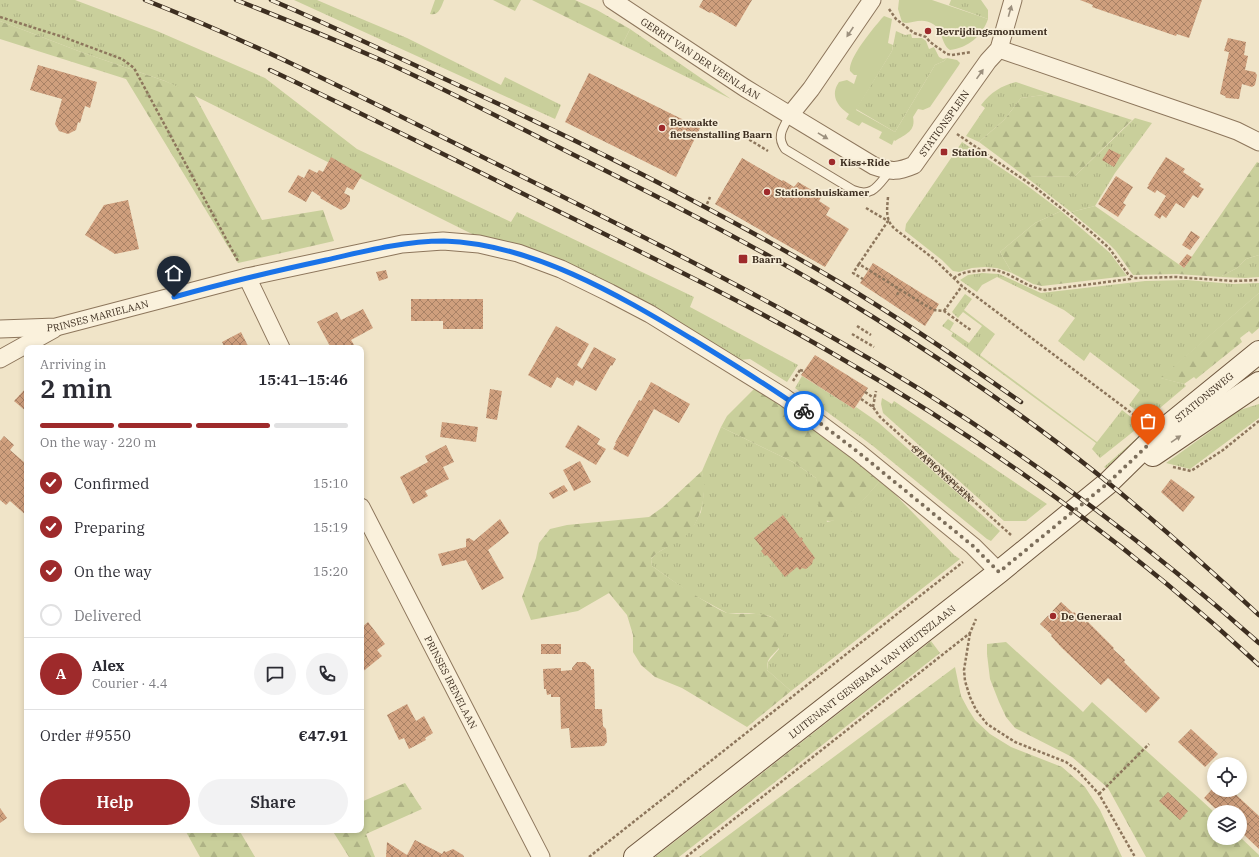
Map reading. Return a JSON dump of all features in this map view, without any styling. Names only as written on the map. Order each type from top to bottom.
[{"type":"main road","name":"STATIONSWEG","points":[[1108,483],[1157,435],[1259,352]]},
{"type":"main road","name":"STATIONSWEG","points":[[1108,483],[1167,446],[1259,383]]},
{"type":"main road","name":"LUITENANT GENERAAL VAN HEUTSZLAAN","points":[[635,857],[999,572],[1108,483]]},
{"type":"street","name":"GERRIT VAN DER VEENLAAN","points":[[612,0],[745,88],[790,115]]},
{"type":"street","name":"STATIONSPLEIN","points":[[890,171],[903,170],[914,165],[988,61],[999,49],[1013,0]]},
{"type":"street","points":[[879,3],[790,115],[874,166],[890,171]]},
{"type":"street","points":[[999,49],[1237,131],[1259,142]]},
{"type":"street","name":"PRINSES MARIELAAN","points":[[0,329],[56,327],[247,277],[402,244],[443,241],[479,244],[518,253],[610,293],[650,314],[784,397],[858,452],[978,551],[999,572]]},
{"type":"street","points":[[247,277],[280,345]]},
{"type":"street","points":[[24,345],[56,327]]},
{"type":"street","points":[[0,359],[24,345]]},
{"type":"street","name":"PRINSES IRENELAAN","points":[[364,513],[541,857]]},
{"type":"lane","points":[[790,115],[780,135],[781,142],[785,149],[853,190],[864,193],[872,191],[890,171]]},
{"type":"path","points":[[879,3],[914,33],[926,37],[930,42],[948,54],[952,55],[999,49]]},
{"type":"path","points":[[0,17],[64,37],[122,60],[134,68],[247,277]]},
{"type":"path","points":[[943,125],[1036,188],[1091,232],[1113,252],[1126,272],[1132,277],[1176,277],[1233,281],[1259,280]]},
{"type":"path","points":[[890,171],[887,208],[888,221],[895,229],[934,259],[962,286],[1149,425],[1157,435]]},
{"type":"path","points":[[706,204],[710,197]]},
{"type":"path","points":[[863,279],[853,273],[888,221]]},
{"type":"path","points":[[859,264],[933,310],[944,311],[972,331]]},
{"type":"path","points":[[954,278],[970,271],[991,270],[1002,272],[1032,286],[1045,290],[1130,279],[1132,277]]},
{"type":"path","points":[[944,311],[962,286]]},
{"type":"path","points":[[897,295],[900,289]]},
{"type":"path","points":[[857,326],[871,335]]},
{"type":"path","points":[[852,334],[874,347]]},
{"type":"path","points":[[873,407],[876,391]]},
{"type":"path","points":[[865,392],[874,398]]},
{"type":"path","name":"STATIONSPLEIN","points":[[861,399],[873,407],[880,417],[1015,538]]},
{"type":"path","points":[[1172,467],[1191,471],[1222,450],[1259,421]]},
{"type":"path","points":[[589,857],[978,551]]},
{"type":"path","points":[[978,615],[970,633],[964,670],[965,681],[976,710],[987,724],[1015,742],[1066,762],[1078,771],[1099,794],[1135,857]]},
{"type":"path","points":[[686,857],[970,633]]},
{"type":"path","points":[[1099,794],[1149,744]]},
{"type":"green space","points":[[0,0],[75,0],[157,31],[265,78],[357,149],[511,222],[517,212],[694,297],[690,307],[798,365],[787,382],[750,359],[740,360],[715,346],[474,235],[165,81],[81,52],[0,21]]},
{"type":"green space","points":[[294,0],[317,0],[407,38],[501,85],[505,77],[561,105],[555,119]]},
{"type":"green space","points":[[435,0],[444,0],[441,8],[436,14],[430,14]]},
{"type":"green space","points":[[493,0],[521,0],[515,11]]},
{"type":"green space","points":[[532,0],[575,0],[597,10],[630,29],[622,45]]},
{"type":"green space","points":[[899,0],[932,0],[988,19],[982,31],[974,40],[963,47],[950,50],[945,44],[939,30],[933,24],[924,21],[908,23],[902,22],[898,9]]},
{"type":"green space","points":[[951,0],[981,0],[988,10],[988,19],[949,5]]},
{"type":"green space","points":[[884,16],[892,19],[888,43],[893,45],[892,51],[856,110],[895,132],[935,65],[947,58],[957,60],[960,63],[930,107],[923,110],[918,109],[913,117],[914,122],[912,129],[895,141],[894,140],[892,145],[879,138],[882,132],[862,122],[859,126],[846,119],[849,114],[838,104],[835,96],[836,87],[839,82],[847,80],[854,84],[857,75],[854,75],[850,71],[850,65],[857,51]]},
{"type":"green space","points":[[0,21],[81,52],[165,81],[194,94],[262,220],[323,210],[334,241],[238,263],[126,79],[0,39]]},
{"type":"green space","points":[[630,29],[731,99],[622,45]]},
{"type":"green space","points":[[896,31],[905,35],[911,34],[912,38],[922,38],[926,41],[929,49],[934,47],[939,57],[943,59],[947,58],[935,65],[895,132],[856,109],[892,51]]},
{"type":"green space","points":[[1016,82],[1051,94],[1021,98],[1004,120],[979,142],[966,136],[985,108],[981,105],[985,100],[997,90]]},
{"type":"green space","points":[[1051,94],[1132,120],[1075,176],[1026,177],[979,142],[1004,120],[1021,98]]},
{"type":"green space","points":[[1135,118],[1152,123],[1115,173],[1095,206],[1071,212],[1026,177],[1075,176]]},
{"type":"green space","points":[[962,142],[1025,184],[1061,211],[1035,223],[1000,252],[1012,273],[997,268],[985,267],[972,268],[959,272],[953,271],[942,260],[905,231],[906,224]]},
{"type":"green space","points":[[1257,162],[1259,163],[1259,255],[1246,259],[1237,268],[1220,277],[1177,274],[1133,275],[1116,251],[1071,212],[1095,206],[1184,268]]},
{"type":"green space","points":[[1061,211],[1110,253],[1127,276],[1042,286],[1033,284],[1012,273],[1000,252],[1035,223]]},
{"type":"green space","points":[[1259,255],[1259,277],[1220,277],[1237,268],[1246,259]]},
{"type":"green space","points":[[982,273],[999,274],[1041,293],[1145,281],[1187,280],[1233,284],[1259,283],[1259,293],[1161,378],[1184,384],[1186,386],[1147,419],[1129,405],[1140,390],[1090,352],[1084,361],[1058,341],[1075,318],[1064,310],[997,277],[982,285],[977,292],[960,280],[968,275]]},
{"type":"green space","points":[[1259,293],[1259,328],[1252,334],[1249,331],[1240,338],[1242,342],[1196,379],[1194,377],[1184,384],[1160,378]]},
{"type":"green space","points":[[965,294],[972,299],[964,310],[995,334],[980,355],[1097,442],[1122,410],[1131,417],[1131,422],[1139,427],[1100,458],[1092,449],[1096,443],[951,336],[953,333],[942,326],[948,319],[954,323],[950,330],[969,343],[982,326],[963,312],[958,318],[952,312]]},
{"type":"green space","points":[[802,376],[854,409],[856,407],[879,423],[1000,531],[991,541],[987,539],[873,446],[795,388]]},
{"type":"green space","points":[[754,389],[804,420],[881,480],[854,510],[838,520],[829,521],[820,519],[816,478],[793,462],[721,427],[727,416]]},
{"type":"green space","points":[[882,398],[892,404],[894,401],[1047,504],[1026,521],[1004,521],[883,413],[881,404]]},
{"type":"green space","points":[[1259,404],[1259,418],[1190,469],[1166,463],[1240,410]]},
{"type":"green space","points":[[721,427],[793,462],[816,478],[827,522],[844,516],[851,511],[881,480],[954,555],[960,559],[791,691],[767,670],[768,662],[779,649],[777,621],[770,616],[749,613],[727,613],[690,593],[652,566],[651,559],[657,553],[682,538],[694,525],[701,512],[704,492],[702,471]]},
{"type":"green space","points":[[1145,431],[1149,434],[1107,469],[1104,467]]},
{"type":"green space","points":[[702,471],[704,487],[703,498],[700,512],[695,524],[682,539],[655,555],[651,559],[652,566],[724,612],[735,614],[767,615],[779,623],[783,630],[784,640],[768,661],[767,670],[791,691],[747,727],[682,688],[655,677],[641,665],[633,652],[633,635],[627,615],[609,593],[578,611],[531,620],[522,597],[536,558],[539,543],[550,529],[567,525],[649,517],[663,507]]},
{"type":"green space","points":[[931,641],[940,653],[679,857],[655,857]]},
{"type":"green space","points":[[1006,642],[1083,712],[1092,702],[1207,806],[1207,845],[1247,845],[1247,844],[1259,855],[1259,857],[1146,857],[1108,788],[1072,757],[1015,728],[1006,717],[990,679],[987,644]]},
{"type":"green space","points":[[955,667],[961,696],[975,720],[990,734],[1011,747],[1062,767],[1085,787],[1100,810],[1122,857],[699,857]]},
{"type":"green space","points":[[405,783],[422,809],[366,834],[375,857],[349,857],[334,833],[364,833],[364,801]]},
{"type":"green space","points":[[187,833],[241,833],[255,857],[200,857]]},
{"type":"building","points":[[703,0],[752,0],[736,27],[711,12],[710,13],[699,7]]},
{"type":"building","points":[[1080,0],[1202,0],[1189,38],[1177,34],[1176,36],[1092,7],[1093,5]]},
{"type":"building","points":[[1228,38],[1246,42],[1244,55],[1248,56],[1245,70],[1255,72],[1257,75],[1255,85],[1252,87],[1242,84],[1239,99],[1226,98],[1220,94],[1229,52],[1224,51]]},
{"type":"building","points":[[38,65],[97,82],[90,108],[85,106],[80,123],[78,122],[76,130],[68,134],[59,131],[55,124],[62,99],[30,90]]},
{"type":"building","points":[[589,73],[700,128],[676,177],[565,122]]},
{"type":"building","points":[[1109,149],[1121,155],[1114,167],[1102,160]]},
{"type":"building","points":[[331,157],[362,175],[353,190],[347,187],[344,193],[350,196],[350,201],[346,207],[341,210],[320,198],[321,197],[312,191],[306,202],[288,192],[298,175],[304,178],[309,169],[317,173],[319,170],[323,172]]},
{"type":"building","points":[[1166,157],[1185,169],[1183,172],[1201,184],[1199,186],[1204,189],[1198,198],[1193,195],[1184,208],[1176,203],[1166,218],[1162,215],[1160,219],[1154,215],[1166,196],[1157,190],[1155,193],[1147,188]]},
{"type":"building","points":[[742,158],[794,187],[798,182],[822,196],[819,201],[830,208],[826,215],[849,229],[825,267],[715,204]]},
{"type":"building","points":[[1116,176],[1133,187],[1123,203],[1126,205],[1118,217],[1098,204]]},
{"type":"building","points":[[128,200],[139,249],[115,254],[85,235],[104,205]]},
{"type":"building","points":[[1191,231],[1200,237],[1190,250],[1182,245]]},
{"type":"building","points":[[1187,254],[1192,257],[1184,268],[1179,264]]},
{"type":"building","points":[[873,263],[939,304],[925,326],[860,283]]},
{"type":"building","points":[[386,270],[388,278],[379,281],[376,272]]},
{"type":"building","points":[[411,299],[483,299],[483,329],[443,329],[443,321],[411,321]]},
{"type":"building","points":[[363,309],[373,328],[351,340],[354,345],[329,345],[317,322],[337,312],[341,320]]},
{"type":"building","points":[[556,326],[589,344],[577,365],[582,369],[594,347],[616,359],[596,391],[576,380],[573,386],[557,377],[551,388],[528,375]]},
{"type":"building","points":[[241,332],[248,345],[224,345],[222,342]]},
{"type":"building","points":[[815,355],[868,388],[854,409],[801,375]]},
{"type":"building","points":[[651,382],[690,404],[679,423],[654,409],[628,457],[613,449],[639,400],[641,401]]},
{"type":"building","points":[[490,389],[502,391],[497,420],[486,418]]},
{"type":"building","points":[[24,390],[24,409],[14,401]]},
{"type":"building","points":[[442,422],[478,427],[476,442],[440,437]]},
{"type":"building","points":[[578,425],[600,439],[597,444],[606,449],[596,465],[565,447]]},
{"type":"building","points":[[4,436],[14,445],[10,450],[24,462],[24,513],[10,501],[6,505],[0,500],[0,441]]},
{"type":"building","points":[[446,445],[454,462],[443,467],[449,479],[425,491],[428,496],[413,504],[400,477],[428,462],[425,456]]},
{"type":"building","points":[[580,461],[591,482],[574,491],[563,470]]},
{"type":"building","points":[[1171,479],[1195,497],[1183,512],[1161,492]]},
{"type":"building","points":[[564,485],[568,491],[553,499],[549,493]]},
{"type":"building","points":[[783,515],[800,538],[801,537],[803,539],[802,540],[815,558],[812,564],[806,569],[802,568],[800,570],[797,567],[785,577],[767,555],[765,556],[761,551],[763,549],[754,538]]},
{"type":"building","points":[[500,519],[509,533],[488,550],[504,578],[482,590],[466,560],[442,566],[438,554],[466,547],[466,539],[469,538],[474,541]]},
{"type":"building","points":[[1061,602],[1086,623],[1087,621],[1125,660],[1124,662],[1160,698],[1146,713],[1108,678],[1101,685],[1062,648],[1051,636],[1052,635],[1040,624]]},
{"type":"building","points":[[368,622],[385,644],[377,650],[382,656],[364,671],[364,625]]},
{"type":"building","points":[[541,644],[561,644],[561,654],[541,654]]},
{"type":"building","points":[[577,662],[585,662],[591,667],[591,669],[594,669],[595,709],[602,709],[603,726],[606,729],[607,742],[604,746],[571,748],[569,728],[561,729],[560,697],[551,697],[551,694],[547,695],[546,689],[544,689],[543,669],[561,668],[561,671],[572,670]]},
{"type":"building","points":[[407,704],[416,721],[424,716],[433,733],[425,738],[426,740],[409,749],[404,738],[399,740],[387,715]]},
{"type":"building","points":[[1191,729],[1218,754],[1215,757],[1207,757],[1207,765],[1205,767],[1178,742]]},
{"type":"building","points":[[1168,792],[1188,811],[1180,820],[1159,801]]},
{"type":"building","points":[[1207,795],[1207,797],[1239,797],[1259,816],[1259,849],[1247,838],[1247,805],[1212,805],[1204,798]]},
{"type":"building","points":[[0,808],[7,818],[0,823]]},
{"type":"building","points":[[415,840],[442,854],[444,851],[446,852],[453,849],[464,857],[386,857],[387,842],[407,855]]},
{"type":"railway","points":[[145,0],[192,19],[286,61],[378,105],[669,250],[821,331],[936,400],[1048,475],[1156,556],[1259,643]]},
{"type":"railway","points":[[236,0],[363,52],[453,94],[685,211],[799,273],[836,295],[958,372],[1068,451],[1116,489],[1199,560],[1259,615]]},
{"type":"railway","points":[[271,0],[497,103],[596,151],[743,227],[885,310],[1021,402]]},
{"type":"railway","points":[[270,70],[419,142],[704,284],[804,337],[893,389],[949,424],[1057,498],[1160,579],[1259,665]]},
{"type":"way so far","points":[[804,411],[858,452],[973,546],[999,572],[1108,483],[1148,445]]},
{"type":"place","name":"Bevrijdingsmonument","points":[[928,31]]},
{"type":"place","name":"Bewaakte fietsenstalling Baarn","points":[[662,128]]},
{"type":"place","name":"Station","points":[[944,152]]},
{"type":"place","name":"Kiss+Ride","points":[[832,162]]},
{"type":"place","name":"Stationshuiskamer","points":[[767,192]]},
{"type":"place","name":"Baarn","points":[[743,259]]},
{"type":"place","name":"De Generaal","points":[[1053,616]]},
{"type":"route","points":[[174,297],[247,277],[402,244],[443,241],[479,244],[518,253],[561,270],[610,293],[650,314],[729,362],[804,411]]}]
